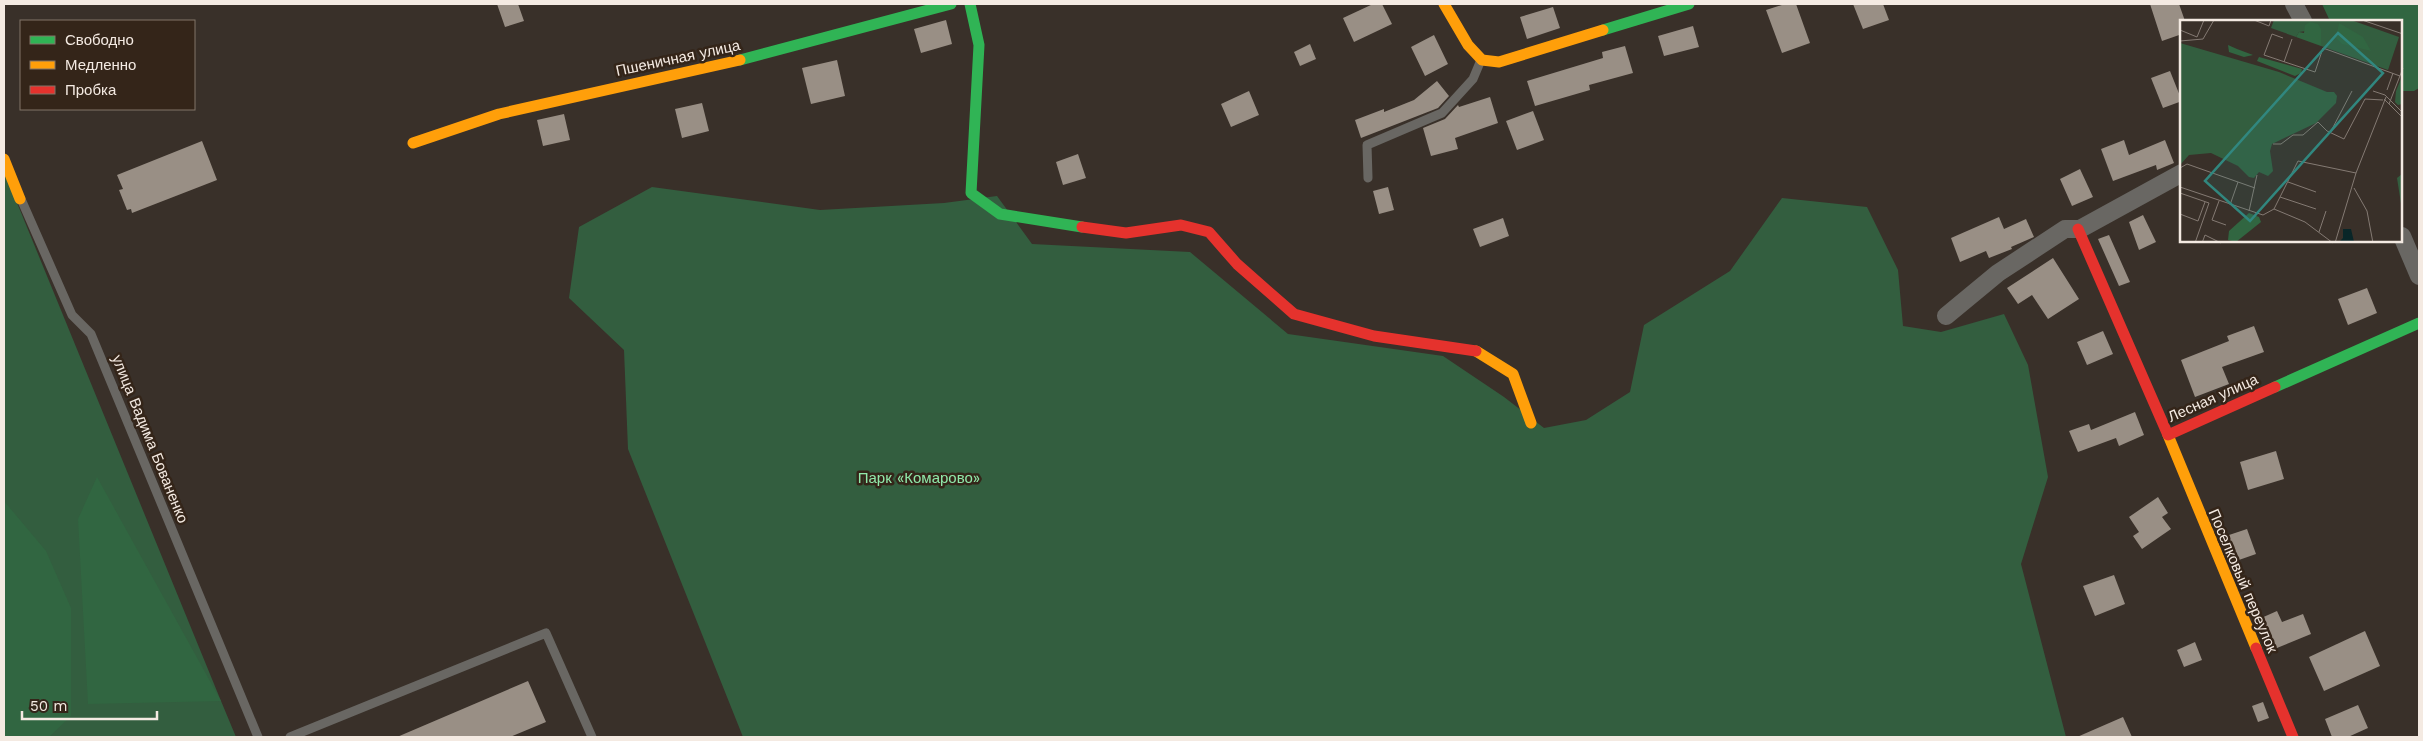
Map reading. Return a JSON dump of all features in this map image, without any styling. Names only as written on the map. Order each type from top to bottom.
[{"type":"street","name":"Пшеничная улица","points":[[413,143],[499,114],[781,51],[950,4]]},
{"type":"street","points":[[970,4],[979,45],[971,193],[1000,214],[1054,224],[1126,233],[1181,225],[1209,232],[1237,264],[1294,314],[1374,336],[1472,349],[1513,374],[1530,423]]},
{"type":"street","points":[[1444,4],[1468,45],[1482,60],[1499,62],[1689,4]]},
{"type":"street","points":[[2294,4],[2302,20]]},
{"type":"street","name":"улица Вадима Бованенко","points":[[4,159],[20,199]]},
{"type":"street","points":[[1946,316],[1998,273],[2065,230],[2078,229],[2180,174]]},
{"type":"street","name":"Лесная улица","points":[[2078,229],[2168,435],[2419,324]]},
{"type":"street","points":[[2403,238],[2419,276]]},
{"type":"street","name":"Поселковый переулок","points":[[2168,435],[2293,737]]},
{"type":"lane","points":[[1368,178],[1367,145],[1442,113],[1473,79],[1482,60]]},
{"type":"lane","name":"улица Вадима Бованенко","points":[[20,199],[72,314],[91,334],[258,737]]},
{"type":"lane","points":[[290,737],[546,633],[592,737]]},
{"type":"green space","points":[[2322,4],[2419,4],[2419,88],[2414,91],[2403,91],[2403,20],[2330,20]]},
{"type":"green space","points":[[4,171],[221,701],[236,737],[4,737]]},
{"type":"green space","name":"Парк «Комарово»","points":[[652,187],[820,210],[944,203],[997,196],[1032,244],[1190,252],[1288,334],[1443,356],[1504,397],[1544,428],[1586,420],[1630,392],[1644,325],[1730,271],[1782,198],[1867,207],[1898,270],[1903,326],[1941,332],[2004,314],[2028,365],[2048,477],[2021,564],[2066,737],[743,737],[628,449],[624,350],[569,298],[579,227]]},
{"type":"green space","points":[[97,477],[221,701],[88,704],[78,519]]},
{"type":"green space","points":[[4,501],[46,551],[71,608],[71,716],[49,737],[4,737]]},
{"type":"building","points":[[497,4],[518,4],[524,21],[505,27]]},
{"type":"building","points":[[1373,4],[1382,4],[1392,24],[1354,42],[1343,18]]},
{"type":"building","points":[[1785,4],[1796,4],[1810,43],[1782,53],[1766,10]]},
{"type":"building","points":[[1853,4],[1883,4],[1889,20],[1863,29]]},
{"type":"building","points":[[2150,4],[2179,4],[2185,20],[2180,20],[2180,35],[2162,41]]},
{"type":"building","points":[[1553,7],[1560,28],[1527,39],[1520,17]]},
{"type":"building","points":[[946,20],[952,44],[921,53],[914,29]]},
{"type":"building","points":[[1693,26],[1699,47],[1664,56],[1658,36]]},
{"type":"building","points":[[1434,35],[1448,64],[1425,76],[1411,47]]},
{"type":"building","points":[[1310,44],[1316,59],[1300,66],[1294,52]]},
{"type":"building","points":[[1625,46],[1633,73],[1589,85],[1590,90],[1535,106],[1527,81],[1603,58],[1602,52]]},
{"type":"building","points":[[837,60],[845,96],[811,104],[802,68]]},
{"type":"building","points":[[2170,71],[2180,96],[2180,102],[2163,108],[2151,78]]},
{"type":"building","points":[[1437,81],[1449,96],[1438,108],[1361,138],[1355,120],[1384,109],[1384,112],[1414,100]]},
{"type":"building","points":[[1249,91],[1259,115],[1231,127],[1221,104]]},
{"type":"building","points":[[1490,97],[1498,123],[1455,138],[1458,149],[1431,156],[1423,128],[1445,119],[1458,105],[1459,107]]},
{"type":"building","points":[[702,103],[709,131],[682,138],[675,109]]},
{"type":"building","points":[[1533,111],[1544,140],[1517,150],[1506,121]]},
{"type":"building","points":[[564,114],[570,140],[543,146],[537,120]]},
{"type":"building","points":[[2124,140],[2129,155],[2165,140],[2174,163],[2157,170],[2156,165],[2113,181],[2101,149]]},
{"type":"building","points":[[202,141],[217,180],[132,213],[131,209],[127,210],[119,190],[123,189],[117,175]]},
{"type":"building","points":[[1078,154],[1086,178],[1063,185],[1056,162]]},
{"type":"building","points":[[2080,169],[2093,197],[2072,206],[2060,179]]},
{"type":"building","points":[[1388,187],[1394,210],[1379,214],[1373,191]]},
{"type":"building","points":[[2143,215],[2156,242],[2139,250],[2129,222]]},
{"type":"building","points":[[1999,217],[2004,229],[2026,219],[2034,237],[2011,247],[2012,249],[1989,258],[1986,251],[1960,262],[1951,238]]},
{"type":"building","points":[[1503,218],[1509,236],[1480,247],[1473,229]]},
{"type":"building","points":[[2109,235],[2130,282],[2119,286],[2098,239]]},
{"type":"building","points":[[2053,258],[2079,299],[2048,319],[2032,295],[2018,304],[2007,288]]},
{"type":"building","points":[[2367,288],[2377,313],[2348,325],[2338,299]]},
{"type":"building","points":[[2254,326],[2264,352],[2222,367],[2229,384],[2195,397],[2181,360],[2229,341],[2227,336]]},
{"type":"building","points":[[2103,331],[2113,354],[2087,365],[2077,342]]},
{"type":"building","points":[[2135,412],[2144,435],[2119,446],[2116,438],[2078,452],[2069,431],[2089,424],[2091,430]]},
{"type":"building","points":[[2276,451],[2284,479],[2248,490],[2240,462]]},
{"type":"building","points":[[2158,497],[2168,513],[2162,517],[2171,529],[2142,549],[2133,536],[2139,532],[2129,517]]},
{"type":"building","points":[[2247,529],[2256,554],[2236,561],[2226,536]]},
{"type":"building","points":[[2114,575],[2125,604],[2095,616],[2083,586]]},
{"type":"building","points":[[2277,611],[2282,622],[2303,614],[2311,634],[2272,650],[2259,619]]},
{"type":"building","points":[[2365,631],[2380,666],[2324,691],[2309,657]]},
{"type":"building","points":[[2195,642],[2202,660],[2184,667],[2177,650]]},
{"type":"building","points":[[528,681],[546,722],[510,737],[397,737]]},
{"type":"building","points":[[2263,702],[2269,718],[2258,722],[2252,706]]},
{"type":"building","points":[[2358,705],[2368,728],[2348,737],[2332,737],[2325,719]]},
{"type":"building","points":[[2123,717],[2132,737],[2077,737]]},
{"type":"traffic: fast","points":[[740,60],[951,4]]},
{"type":"traffic: fast","points":[[970,4],[979,45],[971,193],[1000,214],[1082,227]]},
{"type":"traffic: fast","points":[[1603,30],[1689,4]]},
{"type":"traffic: fast","points":[[2275,387],[2419,323]]},
{"type":"traffic: slow","points":[[1444,4],[1468,45],[1482,60],[1499,62],[1603,30]]},
{"type":"traffic: slow","points":[[413,143],[499,114],[740,60]]},
{"type":"traffic: slow","points":[[4,159],[20,199]]},
{"type":"traffic: slow","points":[[1476,351],[1513,374],[1531,423]]},
{"type":"traffic: slow","points":[[2168,435],[2256,648]]},
{"type":"traffic: jam","points":[[1082,227],[1126,233],[1181,225],[1209,232],[1237,264],[1294,314],[1374,336],[1476,351]]},
{"type":"traffic: jam","points":[[2078,229],[2168,435],[2275,387]]},
{"type":"traffic: jam","points":[[2256,648],[2293,737]]}]
